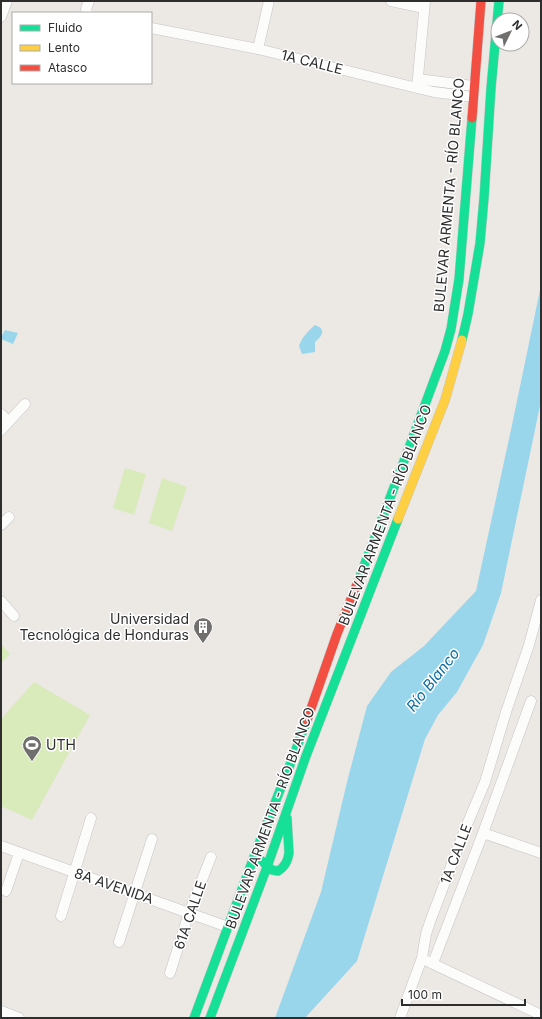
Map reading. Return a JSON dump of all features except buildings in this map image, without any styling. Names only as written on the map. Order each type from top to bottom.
[{"type":"main road","name":"BULEVAR ARMENTA - RÍO BLANCO","points":[[195,1017],[258,846],[292,760],[337,634],[445,351],[451,329],[458,279],[481,1]]},
{"type":"main road","name":"BULEVAR ARMENTA - RÍO BLANCO","points":[[498,12],[499,1]]},
{"type":"main road","points":[[473,97],[479,95],[481,91],[486,40],[490,32]]},
{"type":"main road","name":"BULEVAR ARMENTA - RÍO BLANCO","points":[[210,1018],[267,867],[306,756],[445,400],[463,339],[480,243],[494,52]]},
{"type":"main road","points":[[380,567],[382,538],[406,476],[405,472],[401,469]]},
{"type":"main road","points":[[286,814],[289,853],[288,861],[284,867],[278,871],[272,870],[261,861],[261,851],[291,774],[292,760]]},
{"type":"main road","points":[[214,1018],[215,1005]]},
{"type":"street","points":[[1,17],[7,1]]},
{"type":"street","points":[[87,12],[86,9],[89,1]]},
{"type":"street","points":[[258,49],[270,1]]},
{"type":"street","points":[[391,1],[425,5],[417,83]]},
{"type":"street","name":"1A CALLE","points":[[152,28],[417,83],[473,86]]},
{"type":"street","name":"1A CALLE","points":[[417,83],[434,92],[473,97]]},
{"type":"street","points":[[1,430],[25,404]]},
{"type":"street","points":[[1,414],[9,422]]},
{"type":"street","points":[[1,525],[9,517]]},
{"type":"street","name":"1A CALLE","points":[[400,1018],[422,958],[426,934],[431,918],[485,782],[529,645],[541,600]]},
{"type":"street","points":[[1,601],[14,616]]},
{"type":"street","points":[[433,963],[483,833],[531,701]]},
{"type":"street","points":[[61,916],[91,818]]},
{"type":"street","points":[[483,833],[541,853]]},
{"type":"street","points":[[119,942],[152,839]]},
{"type":"street","name":"8A AVENIDA","points":[[1,846],[228,927]]},
{"type":"street","points":[[6,891],[19,853]]},
{"type":"street","name":"61A CALLE","points":[[170,973],[211,857]]},
{"type":"street","points":[[422,958],[541,1015]]},
{"type":"street","points":[[1,1011],[19,1018]]},
{"type":"green space","points":[[125,468],[146,474],[134,515],[113,508]]},
{"type":"green space","points":[[162,478],[187,487],[172,531],[149,523]]},
{"type":"green space","points":[[1,644],[10,654],[1,663]]},
{"type":"green space","name":"UTH","points":[[34,682],[90,715],[32,820],[1,806],[1,719]]},
{"type":"water","name":"Río Blanco","points":[[541,285],[541,401],[501,593],[483,645],[457,692],[438,715],[425,739],[357,961],[305,1018],[275,1018],[321,892],[367,706],[391,672],[424,646],[476,591]]},
{"type":"water","points":[[315,325],[321,328],[322,333],[315,342],[315,352],[302,354],[299,346],[300,343]]},
{"type":"water","points":[[5,330],[18,333],[13,344],[1,339]]},
{"type":"traffic: fast","points":[[462,340],[480,243],[499,1]]},
{"type":"traffic: fast","points":[[359,579],[445,351],[451,329],[459,279],[472,118]]},
{"type":"traffic: fast","points":[[210,1018],[267,867],[306,756],[398,519]]},
{"type":"traffic: fast","points":[[194,1018],[307,720]]},
{"type":"traffic: fast","points":[[262,861],[272,870],[278,871],[286,864],[289,853],[287,818]]},
{"type":"traffic: slow","points":[[398,519],[445,400],[462,340]]},
{"type":"traffic: jam","points":[[472,118],[481,1]]},
{"type":"traffic: jam","points":[[307,720],[337,634],[359,579]]},
{"type":"place","name":"Universidad Tecnológica de Honduras","points":[[203,644]]},
{"type":"place","name":"UTH","points":[[32,762]]}]
